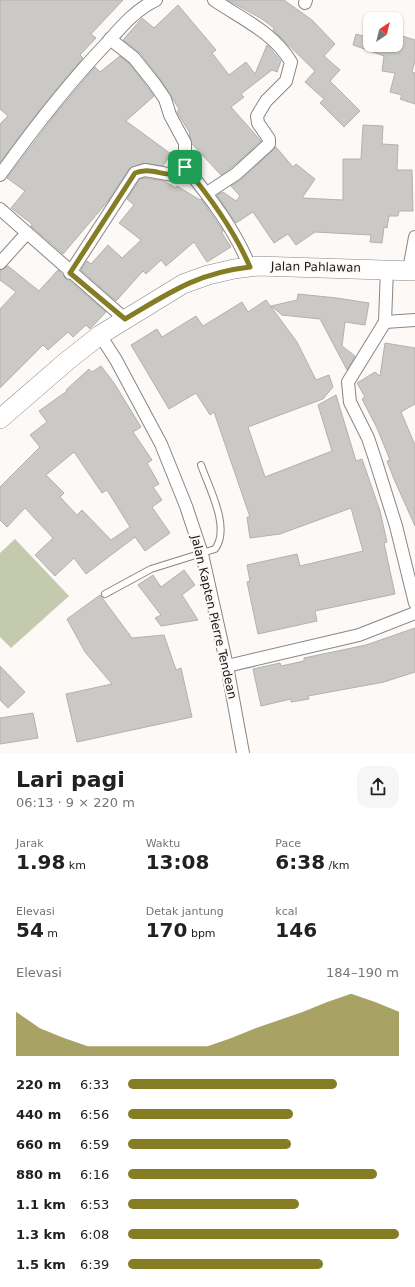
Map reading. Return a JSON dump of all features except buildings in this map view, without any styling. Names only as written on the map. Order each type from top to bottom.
[{"type":"main road","name":"Jalan Pahlawan","points":[[0,419],[67,361],[100,335],[183,284],[208,275],[250,267],[387,269],[412,271]]},
{"type":"street","points":[[0,175],[33,129],[110,39],[133,14],[156,0]]},
{"type":"street","points":[[207,193],[236,174],[269,144],[269,139],[258,123],[257,116],[266,101],[286,81],[291,62],[284,50],[264,30],[214,0]]},
{"type":"street","points":[[110,39],[134,58],[165,99],[170,115],[185,143],[185,167],[207,193],[228,225],[250,267]]},
{"type":"street","points":[[70,273],[135,173],[145,170],[173,175],[182,171],[185,167]]},
{"type":"street","points":[[0,209],[70,273],[125,319]]},
{"type":"street","points":[[0,263],[26,233]]},
{"type":"street","points":[[412,271],[415,237]]},
{"type":"street","points":[[387,269],[386,322],[348,382],[350,402],[368,438],[396,526],[415,603]]},
{"type":"street","points":[[386,322],[415,320]]},
{"type":"street","name":"Jalan Kapten Pierre Tendean","points":[[100,335],[116,360],[161,444],[186,506],[202,554],[227,666],[243,753]]},
{"type":"street","points":[[227,666],[359,635],[415,613]]},
{"type":"lane","points":[[105,594],[151,569],[202,554],[215,548],[220,542],[222,535],[221,522],[201,466]]},
{"type":"green space","points":[[15,539],[69,596],[11,648],[0,637],[0,553]]},
{"type":"route","points":[[185,167],[207,193],[211,202],[228,225],[250,267],[208,275],[183,284],[125,319],[70,273],[135,173],[145,170],[173,175],[182,171],[185,167]]}]
